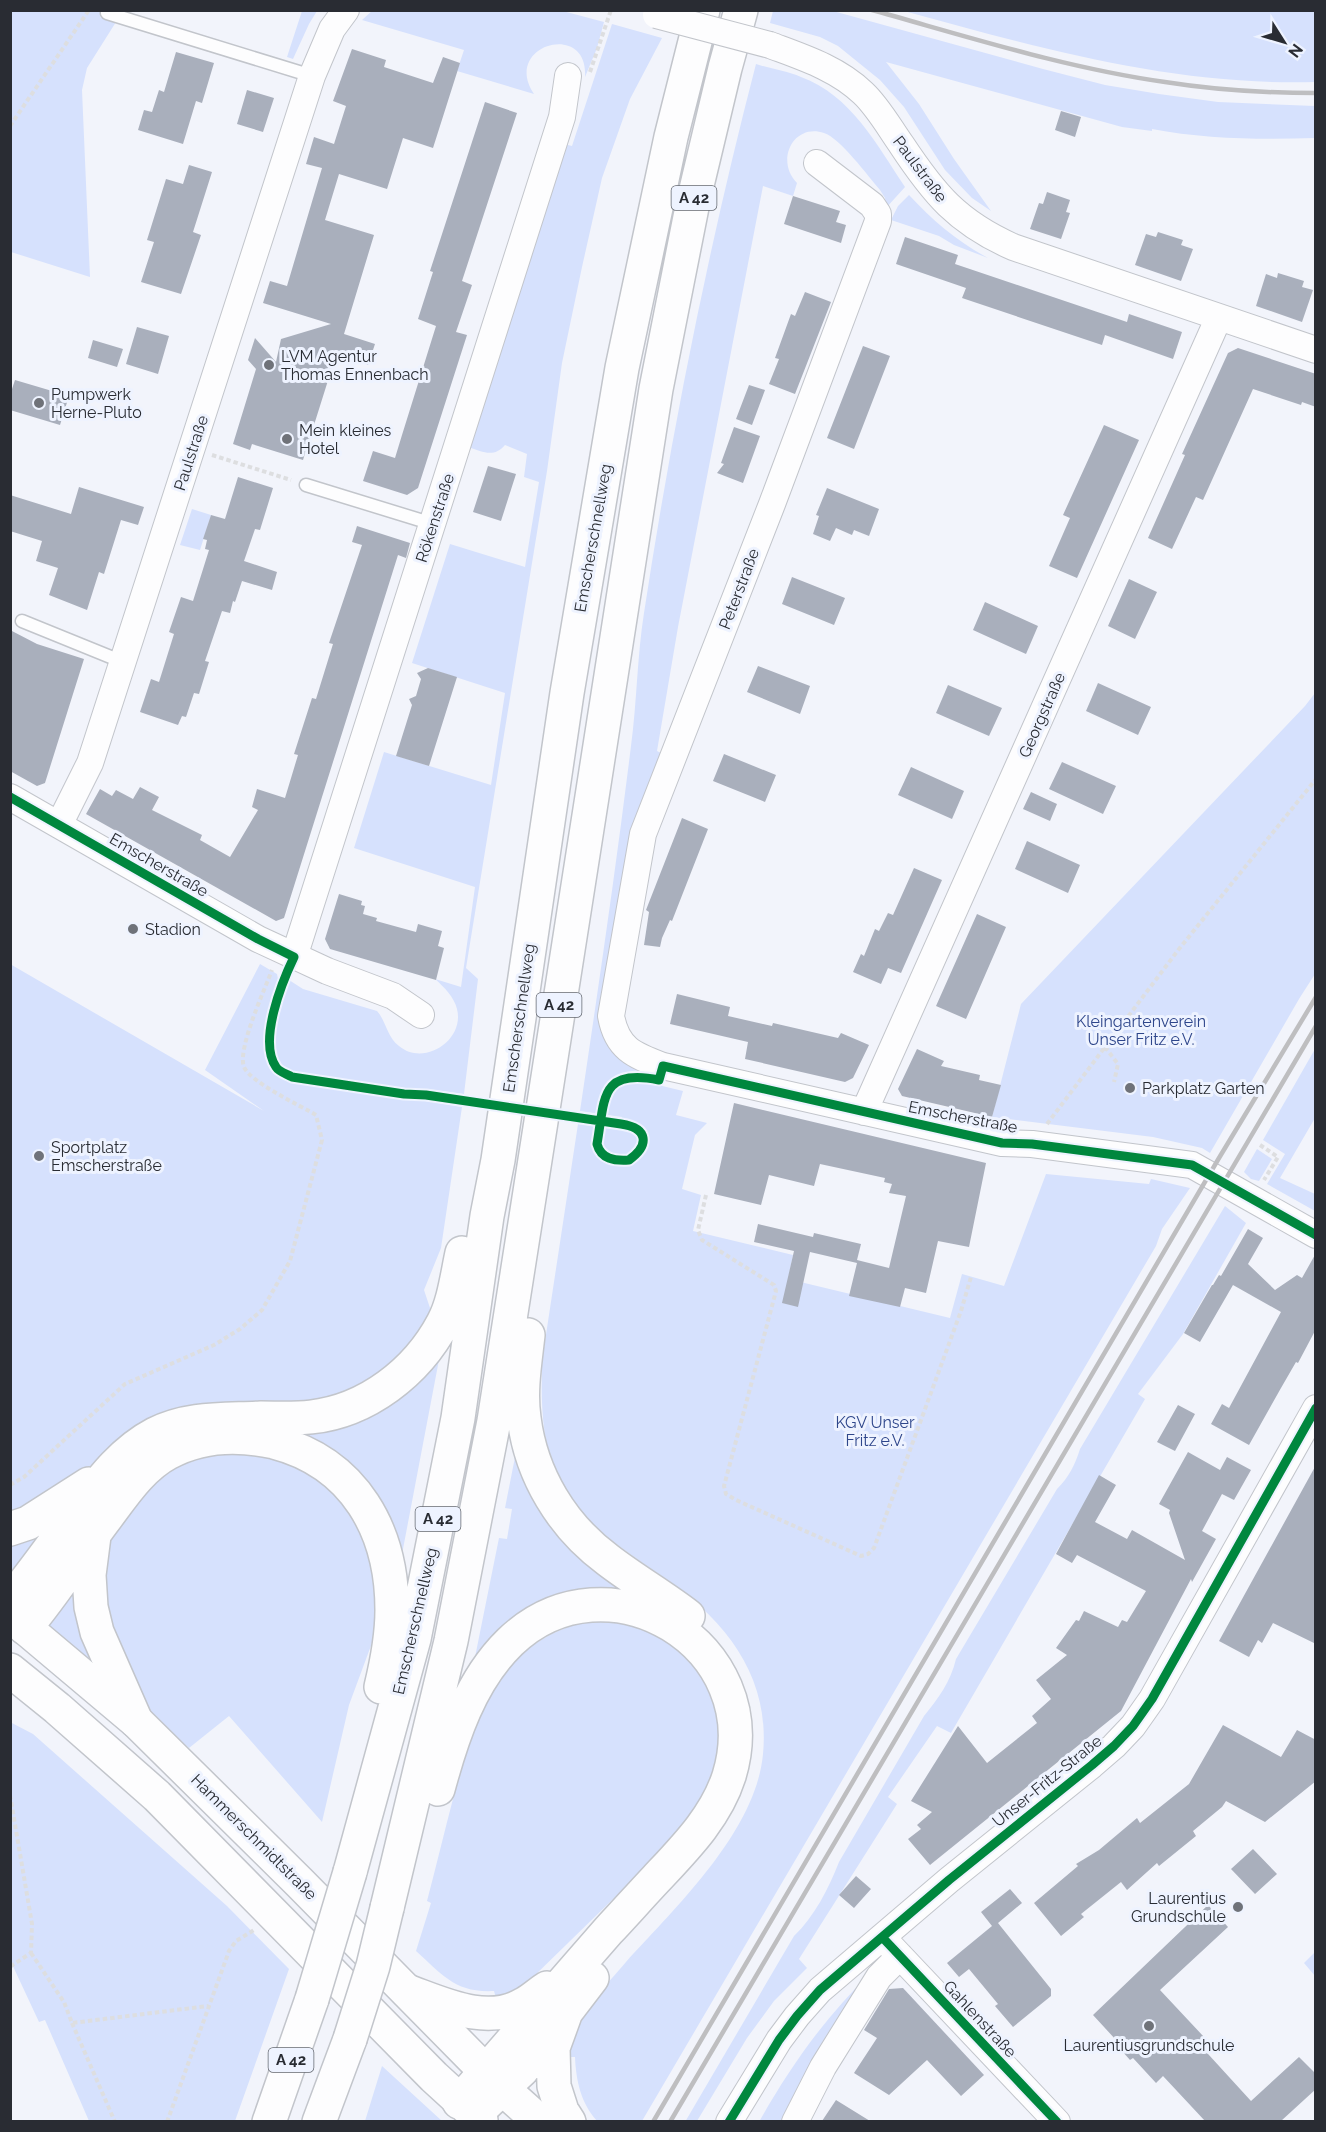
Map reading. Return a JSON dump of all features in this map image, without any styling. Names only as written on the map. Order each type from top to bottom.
[{"type":"main road","name":"Emscherschnellweg","points":[[269,2121],[312,1999],[350,1872],[414,1639],[458,1418],[567,693],[622,368],[670,137],[703,10]]},
{"type":"main road","name":"A 42","points":[[320,2121],[350,2039],[373,1966],[451,1641],[494,1421],[656,388],[693,202],[741,10]]},
{"type":"main road","points":[[10,1529],[28,1523],[108,1472],[129,1451],[155,1434],[183,1423],[213,1418],[313,1417],[350,1407],[374,1397],[404,1373],[424,1351],[444,1322],[472,1208],[498,1160]]},
{"type":"main road","points":[[494,2080],[522,2070],[593,1977],[706,1846],[728,1816],[743,1782],[750,1749],[749,1716],[739,1683],[724,1653],[701,1626],[607,1559],[577,1532],[558,1510],[536,1468],[524,1417],[524,1371],[530,1319],[518,1266]]},
{"type":"main road","points":[[14,1622],[45,1604],[135,1479],[167,1453],[195,1442],[220,1437],[253,1437],[288,1446],[323,1463],[347,1482],[368,1511],[382,1542],[390,1576],[392,1611],[388,1655],[357,1797],[350,1872]]},
{"type":"main road","points":[[14,1622],[108,1472]]},
{"type":"main road","points":[[94,1534],[89,1575],[91,1607],[97,1632],[136,1721]]},
{"type":"main road","points":[[10,1670],[57,1707],[157,1796],[472,2113],[571,1973],[694,1838],[713,1809],[728,1777],[735,1747],[734,1717],[727,1691],[717,1671],[684,1634],[665,1621],[633,1608],[589,1605],[567,1609],[547,1616],[526,1628],[494,1661],[463,1712],[449,1748],[422,1847],[387,1908]]},
{"type":"main road","name":"Hammerschmidtstraße","points":[[14,1622],[136,1721],[494,2080],[540,2121]]},
{"type":"main road","points":[[10,1701],[57,1707]]},
{"type":"main road","points":[[407,1991],[450,2007],[481,2014],[502,2013],[523,2005],[571,1973]]},
{"type":"main road","points":[[566,2012],[553,2048],[552,2067],[554,2086],[562,2111],[568,2121]]},
{"type":"street","name":"Paulstraße","points":[[59,825],[90,763],[312,76],[332,29],[346,10]]},
{"type":"street","name":"Paulstraße","points":[[648,13],[770,45],[837,73],[863,93],[883,117],[937,195],[954,212],[987,234],[1013,247],[1316,350]]},
{"type":"street","name":"Rökenstraße","points":[[287,954],[433,525],[562,117],[568,76]]},
{"type":"street","name":"Peterstraße","points":[[623,1045],[614,1032],[611,1016],[643,834],[772,504],[879,221],[878,214],[872,205],[817,163]]},
{"type":"street","name":"Georgstraße","points":[[864,1112],[1219,317]]},
{"type":"street","name":"Emscherstraße","points":[[10,797],[287,954],[393,996],[421,1016]]},
{"type":"street","name":"Emscherstraße","points":[[623,1045],[634,1055],[663,1066],[1002,1143],[1032,1144],[1192,1165],[1316,1235]]},
{"type":"street","name":"Unser-Fritz-Straße","points":[[729,2121],[768,2057],[797,2016],[820,1990],[988,1848],[1092,1765],[1133,1726],[1166,1676],[1316,1408]]},
{"type":"street","name":"Gahlenstraße","points":[[882,1937],[1057,2121]]},
{"type":"street","points":[[795,2121],[824,2067],[879,1977],[900,1956]]},
{"type":"lane","points":[[107,13],[312,76]]},
{"type":"lane","points":[[306,485],[433,525]]},
{"type":"lane","points":[[22,621],[123,662]]},
{"type":"path","points":[[10,126],[89,10]]},
{"type":"path","points":[[599,49],[611,10]]},
{"type":"path","points":[[193,449],[306,485]]},
{"type":"path","points":[[1032,1144],[1248,861],[1316,779]]},
{"type":"path","points":[[10,1485],[24,1477],[125,1384],[214,1346],[240,1329],[262,1311],[290,1261],[322,1140],[320,1125],[316,1116],[252,1078],[243,1066],[244,1049],[252,1022],[287,954]]},
{"type":"path","points":[[280,988],[270,1039],[271,1056],[277,1069],[292,1077],[426,1095],[621,1124],[634,1126],[640,1130],[643,1136],[639,1150],[629,1160],[612,1160],[599,1152],[597,1144],[605,1096],[611,1086],[619,1080],[638,1077]]},
{"type":"path","points":[[1105,1047],[1118,1064],[1114,1082]]},
{"type":"path","points":[[1260,1145],[1278,1157],[1270,1170]]},
{"type":"path","points":[[706,1195],[698,1230],[702,1240],[774,1285],[776,1291],[724,1486],[726,1494],[861,1556],[868,1554],[874,1548],[961,1311],[970,1277]]},
{"type":"path","points":[[10,1795],[32,1924],[32,1953],[64,2002],[115,2121]]},
{"type":"path","points":[[167,2121],[229,1951],[236,1941],[275,1917]]},
{"type":"path","points":[[11,1966],[32,1953]]},
{"type":"path","points":[[72,2023],[208,2006]]},
{"type":"green space","points":[[373,10],[559,10],[604,22],[597,48],[585,77],[583,59],[574,49],[562,44],[549,46],[537,52],[529,63],[527,77],[534,94],[457,71],[464,50],[362,20]]},
{"type":"green space","points":[[10,11],[102,11],[100,17],[116,22],[87,68],[82,90],[90,277],[11,252]]},
{"type":"green space","points":[[302,11],[317,11],[293,59],[287,57]]},
{"type":"green space","points":[[773,11],[833,11],[1105,85],[1218,102],[1315,106],[1315,138],[1233,138],[1122,127],[886,62],[919,104],[991,211],[972,198],[945,170],[904,107],[880,80],[838,46],[820,37],[770,23]]},
{"type":"green space","points":[[904,11],[1315,11],[1315,82],[1262,82],[1159,71],[1056,51]]},
{"type":"green space","points":[[612,24],[662,38],[630,99],[602,178],[562,363],[547,471],[466,968],[478,979],[464,1094],[428,1089],[426,1101],[462,1107],[441,1248],[424,1290],[442,1344],[399,1570],[349,1705],[322,1822],[229,1716],[189,1748],[100,1668],[11,1595],[10,964],[264,1111],[205,1070],[260,964],[277,974],[278,979],[287,984],[289,980],[303,989],[377,1011],[395,1042],[409,1052],[430,1052],[449,1040],[455,1031],[458,1020],[456,1005],[448,992],[435,979],[461,987],[475,887],[354,848],[384,752],[491,785],[505,693],[412,663],[450,544],[525,567],[539,482],[524,477],[527,454],[505,445],[492,453],[468,447],[564,144],[572,146]]},
{"type":"green space","name":"KGV Unser Fritz e.V.","points":[[756,64],[801,77],[819,85],[834,96],[873,138],[905,187],[886,208],[885,198],[880,190],[846,150],[831,136],[813,131],[796,139],[788,155],[791,174],[797,183],[793,196],[763,186],[678,627],[657,751],[665,755],[631,842],[619,1056],[635,1068],[652,1074],[621,1076],[683,1091],[676,1115],[707,1123],[695,1135],[682,1189],[701,1195],[693,1231],[793,1255],[788,1279],[950,1318],[962,1274],[1004,1286],[1046,1174],[1149,1184],[1151,1179],[1190,1188],[1162,1229],[1156,1246],[642,2121],[597,2121],[580,2091],[575,2057],[568,2057],[577,2029],[598,1995],[668,1917],[711,1866],[730,1839],[746,1811],[757,1783],[763,1754],[760,1702],[753,1679],[728,1636],[693,1600],[601,1532],[566,1493],[547,1446],[542,1378],[542,1361],[578,1124],[620,1130],[622,1117],[580,1111],[619,837],[633,729],[642,630],[655,544],[679,406],[707,269]]},
{"type":"green space","points":[[909,195],[946,230],[988,258],[954,245],[939,236],[891,220],[898,206]]},
{"type":"green space","points":[[192,509],[211,515],[200,550],[180,545]]},
{"type":"green space","name":"Kleingartenverein Unser Fritz e.V.","points":[[1315,693],[1315,974],[1210,1153],[1202,1148],[1153,1137],[992,1117],[1021,1004]]},
{"type":"green space","points":[[1315,1049],[1315,1118],[1280,1178],[1315,1194],[1315,1211],[1267,1184],[1285,1154],[1263,1140]]},
{"type":"green space","points":[[1257,1149],[1272,1159],[1259,1181],[1251,1179],[1244,1172]]},
{"type":"green space","points":[[1225,1206],[1246,1223],[1183,1334],[1138,1394],[1145,1399],[951,1733],[937,1726],[888,1797],[897,1804],[799,1959],[807,1968],[774,2001],[747,2038],[697,2121],[685,2122],[794,1936],[820,1902],[839,1862],[924,1716],[951,1675],[956,1659],[1057,1489],[1071,1470],[1080,1449]]},
{"type":"green space","points":[[517,1447],[656,1604],[613,1596],[472,1672],[499,1538],[507,1539],[512,1509],[505,1508]]},
{"type":"green space","points":[[589,1621],[631,1624],[663,1638],[698,1669],[715,1701],[720,1743],[713,1777],[691,1817],[650,1863],[527,1983],[515,1991],[496,1998],[494,1991],[469,1989],[450,1981],[416,1951],[431,1903],[427,1901],[470,1740],[494,1688],[511,1665],[532,1646],[558,1631]]},
{"type":"green space","points":[[10,1722],[33,1734],[227,1906],[289,1969],[235,2121],[89,2121],[45,2020],[39,2022],[11,1962]]},
{"type":"green space","points":[[1315,1952],[1315,1976],[1304,1963]]},
{"type":"green space","points":[[871,1973],[784,2121],[759,2122],[809,2043],[838,2007]]},
{"type":"green space","points":[[382,2066],[442,2121],[365,2121]]},
{"type":"building","points":[[352,49],[386,60],[384,67],[433,83],[443,57],[460,63],[433,148],[403,138],[387,189],[339,174],[325,220],[374,235],[344,334],[375,344],[368,365],[336,355],[303,460],[252,444],[250,450],[233,444],[256,369],[248,360],[255,338],[276,362],[281,339],[331,324],[263,303],[270,281],[287,286],[322,168],[306,164],[314,137],[334,144],[346,106],[333,101]]},
{"type":"building","points":[[176,52],[214,63],[202,103],[196,101],[183,144],[138,130],[144,110],[152,112],[159,90],[164,92]]},
{"type":"building","points":[[247,90],[274,98],[263,132],[237,124]]},
{"type":"building","points":[[485,102],[517,113],[462,281],[472,285],[456,332],[467,335],[418,488],[407,495],[363,481],[373,451],[395,458],[436,326],[418,319],[433,272],[430,271]]},
{"type":"building","points":[[1061,111],[1081,117],[1075,137],[1055,130]]},
{"type":"building","points":[[189,165],[212,172],[193,232],[201,235],[181,294],[141,282],[154,242],[147,240],[166,179],[183,184]]},
{"type":"building","points":[[1047,192],[1070,200],[1066,212],[1070,213],[1061,239],[1030,229],[1039,203],[1043,204]]},
{"type":"building","points":[[793,196],[840,211],[836,222],[846,225],[841,243],[784,224]]},
{"type":"building","points":[[1158,232],[1183,240],[1181,245],[1193,249],[1181,281],[1135,265],[1146,234],[1156,237]]},
{"type":"building","points":[[905,237],[958,255],[955,264],[1127,322],[1129,314],[1182,332],[1173,359],[1105,335],[1102,345],[962,298],[966,288],[896,264]]},
{"type":"building","points":[[1278,273],[1304,281],[1302,287],[1313,290],[1302,322],[1256,306],[1266,274],[1277,278]]},
{"type":"building","points":[[805,292],[831,302],[795,394],[769,384],[779,359],[775,358],[791,314],[795,316]]},
{"type":"building","points":[[137,327],[169,336],[158,374],[126,364]]},
{"type":"building","points":[[93,340],[123,349],[117,367],[88,358]]},
{"type":"building","points":[[863,346],[890,356],[854,449],[827,438]]},
{"type":"building","points":[[1238,348],[1316,374],[1316,407],[1302,402],[1301,405],[1253,389],[1203,500],[1196,497],[1172,549],[1148,538],[1185,455],[1182,454],[1228,353]]},
{"type":"building","name":"Pumpwerk Herne-Pluto","points":[[15,380],[69,396],[60,425],[10,410],[10,395]]},
{"type":"building","points":[[749,385],[765,390],[752,425],[736,419]]},
{"type":"building","points":[[1104,425],[1139,440],[1077,578],[1049,566],[1070,518],[1063,515]]},
{"type":"building","points":[[734,427],[760,436],[743,483],[717,473],[724,464],[721,463]]},
{"type":"building","points":[[488,466],[516,474],[501,521],[473,512]]},
{"type":"building","points":[[238,477],[273,488],[260,530],[255,529],[244,561],[277,572],[272,590],[242,581],[230,613],[222,611],[205,661],[209,662],[199,694],[194,693],[186,717],[182,716],[178,725],[140,712],[151,679],[159,682],[174,634],[169,632],[181,597],[193,601],[209,550],[205,549],[207,540],[203,539],[211,515],[225,519]]},
{"type":"building","points":[[79,487],[144,507],[138,525],[121,520],[104,574],[99,572],[87,610],[49,595],[58,568],[36,561],[42,541],[10,531],[10,495],[71,514]]},
{"type":"building","points":[[827,488],[879,509],[869,536],[854,530],[852,535],[836,528],[830,541],[813,534],[819,516],[816,515]]},
{"type":"building","points":[[357,526],[410,543],[406,558],[398,555],[284,918],[276,921],[86,814],[100,789],[112,796],[116,790],[133,799],[140,787],[159,797],[152,810],[202,835],[200,840],[230,857],[258,810],[252,807],[257,789],[285,798],[298,755],[294,754],[312,698],[316,699],[333,644],[329,643],[362,545],[352,542]]},
{"type":"building","points":[[792,577],[845,598],[834,625],[782,604]]},
{"type":"building","points":[[1129,579],[1157,592],[1135,639],[1108,626]]},
{"type":"building","points":[[985,602],[1038,626],[1026,654],[973,630]]},
{"type":"building","points":[[10,630],[37,644],[84,659],[45,783],[37,786],[10,771]]},
{"type":"building","points":[[758,666],[810,686],[800,714],[747,692]]},
{"type":"building","points":[[428,668],[457,677],[429,766],[396,756],[412,705],[409,699],[416,696],[421,679],[417,673]]},
{"type":"building","points":[[1098,683],[1151,707],[1138,735],[1086,711]]},
{"type":"building","points":[[948,685],[1002,708],[989,736],[936,713]]},
{"type":"building","points":[[724,754],[776,775],[765,802],[713,781]]},
{"type":"building","points":[[1062,762],[1116,786],[1103,814],[1049,789]]},
{"type":"building","points":[[911,767],[964,791],[952,819],[898,795]]},
{"type":"building","points":[[1031,792],[1057,804],[1050,821],[1023,809]]},
{"type":"building","points":[[682,818],[708,829],[660,947],[644,945],[649,912],[646,910]]},
{"type":"building","points":[[1027,841],[1080,865],[1068,893],[1015,869]]},
{"type":"building","points":[[914,868],[942,880],[901,973],[888,968],[881,984],[853,972],[861,954],[864,956],[875,929],[879,931],[888,913],[893,915]]},
{"type":"building","points":[[339,894],[362,901],[361,905],[365,906],[363,914],[377,918],[376,921],[416,932],[418,924],[442,931],[438,946],[444,948],[436,980],[330,949],[325,939]]},
{"type":"building","points":[[977,914],[1006,927],[966,1019],[936,1006]]},
{"type":"building","points":[[677,994],[730,1007],[728,1016],[772,1026],[773,1023],[838,1038],[841,1033],[869,1045],[853,1078],[845,1082],[745,1059],[748,1042],[670,1024]]},
{"type":"building","points":[[917,1049],[944,1061],[941,1066],[980,1075],[979,1080],[1001,1085],[992,1117],[902,1096],[898,1089]]},
{"type":"building","points":[[734,1103],[986,1163],[969,1247],[938,1241],[926,1293],[905,1288],[900,1307],[849,1296],[857,1263],[810,1252],[798,1307],[782,1303],[794,1251],[754,1242],[758,1224],[813,1237],[814,1233],[861,1244],[857,1260],[889,1268],[906,1196],[889,1193],[892,1184],[884,1182],[885,1178],[820,1164],[814,1186],[769,1175],[761,1205],[714,1194]]},
{"type":"building","points":[[1248,1229],[1263,1238],[1248,1264],[1275,1290],[1297,1275],[1302,1278],[1316,1253],[1316,1329],[1249,1445],[1211,1424],[1222,1404],[1229,1408],[1281,1312],[1233,1285],[1200,1342],[1184,1333]]},
{"type":"building","points":[[1178,1405],[1195,1414],[1175,1451],[1157,1442]]},
{"type":"building","points":[[1188,1452],[1220,1470],[1227,1457],[1251,1470],[1234,1500],[1222,1494],[1202,1531],[1216,1539],[1192,1582],[1191,1579],[1121,1711],[930,1865],[908,1839],[921,1829],[917,1825],[932,1812],[911,1801],[958,1726],[987,1763],[1037,1723],[1032,1716],[1051,1699],[1036,1680],[1067,1655],[1056,1648],[1076,1620],[1079,1621],[1084,1611],[1118,1627],[1122,1620],[1127,1622],[1146,1591],[1077,1555],[1072,1563],[1056,1554],[1099,1475],[1116,1485],[1095,1522],[1127,1539],[1132,1530],[1185,1560],[1169,1513],[1170,1510],[1159,1504]]},
{"type":"building","points":[[1316,1465],[1316,1644],[1273,1623],[1262,1643],[1258,1640],[1249,1657],[1219,1641]]},
{"type":"building","points":[[1223,1725],[1281,1757],[1297,1730],[1316,1740],[1316,1781],[1265,1822],[1226,1801],[1193,1831],[1196,1836],[1159,1866],[1157,1863],[1127,1890],[1121,1882],[1081,1914],[1084,1917],[1061,1936],[1034,1903],[1078,1866],[1076,1864],[1099,1850],[1137,1818],[1140,1823],[1189,1784]]},
{"type":"building","points":[[1253,1849],[1277,1874],[1255,1894],[1231,1869]]},
{"type":"building","points":[[856,1876],[871,1889],[854,1908],[839,1895]]},
{"type":"building","points":[[1010,1889],[1022,1903],[998,1923],[1051,1989],[1051,1996],[1013,2027],[995,2006],[998,2004],[969,1969],[959,1977],[947,1963],[992,1926],[981,1912]]},
{"type":"building","points":[[1208,1905],[1228,1927],[1160,1990],[1204,2037],[1198,2043],[1251,2101],[1299,2057],[1316,2074],[1316,2089],[1281,2121],[1205,2121],[1163,2076],[1156,2083],[1133,2058],[1130,2060],[1114,2042],[1116,2040],[1093,2015]]},
{"type":"building","points":[[903,1988],[984,2075],[961,2096],[927,2060],[889,2095],[854,2073],[877,2038],[864,2030],[889,1989]]},
{"type":"building","points":[[836,2100],[870,2121],[822,2121]]},
{"type":"railway","points":[[872,10],[1018,51],[1128,76],[1221,89],[1316,93]]},
{"type":"railway","points":[[653,2122],[1219,1158],[1316,997]]},
{"type":"railway","points":[[670,2122],[1316,1026]]},
{"type":"cycle path","points":[[10,797],[258,939],[294,957],[278,996],[270,1042],[271,1056],[276,1067],[292,1077],[404,1094],[426,1095],[621,1124],[630,1126],[641,1133],[643,1143],[629,1160],[613,1159],[605,1156],[599,1149],[597,1144],[600,1128],[602,1113],[605,1100],[609,1090],[626,1078],[640,1077],[659,1080],[663,1066],[1002,1143],[1032,1144],[1192,1165],[1316,1235]]},
{"type":"cycle path","points":[[729,2122],[779,2040],[820,1990],[949,1880],[1092,1765],[1133,1726],[1152,1699],[1316,1408]]},
{"type":"cycle path","points":[[882,1937],[1057,2122]]},
{"type":"place","name":"LVM Agentur Thomas Ennenbach","points":[[269,365]]},
{"type":"place","name":"Pumpwerk Herne-Pluto","points":[[39,403]]},
{"type":"place","name":"Mein kleines Hotel","points":[[287,439]]},
{"type":"place","name":"Stadion","points":[[133,929]]},
{"type":"place","name":"Parkplatz Garten","points":[[1130,1088]]},
{"type":"place","name":"Sportplatz Emscherstraße","points":[[39,1156]]},
{"type":"place","name":"Laurentius Grundschule","points":[[1238,1907]]},
{"type":"place","name":"Laurentiusgrundschule","points":[[1149,2026]]}]
